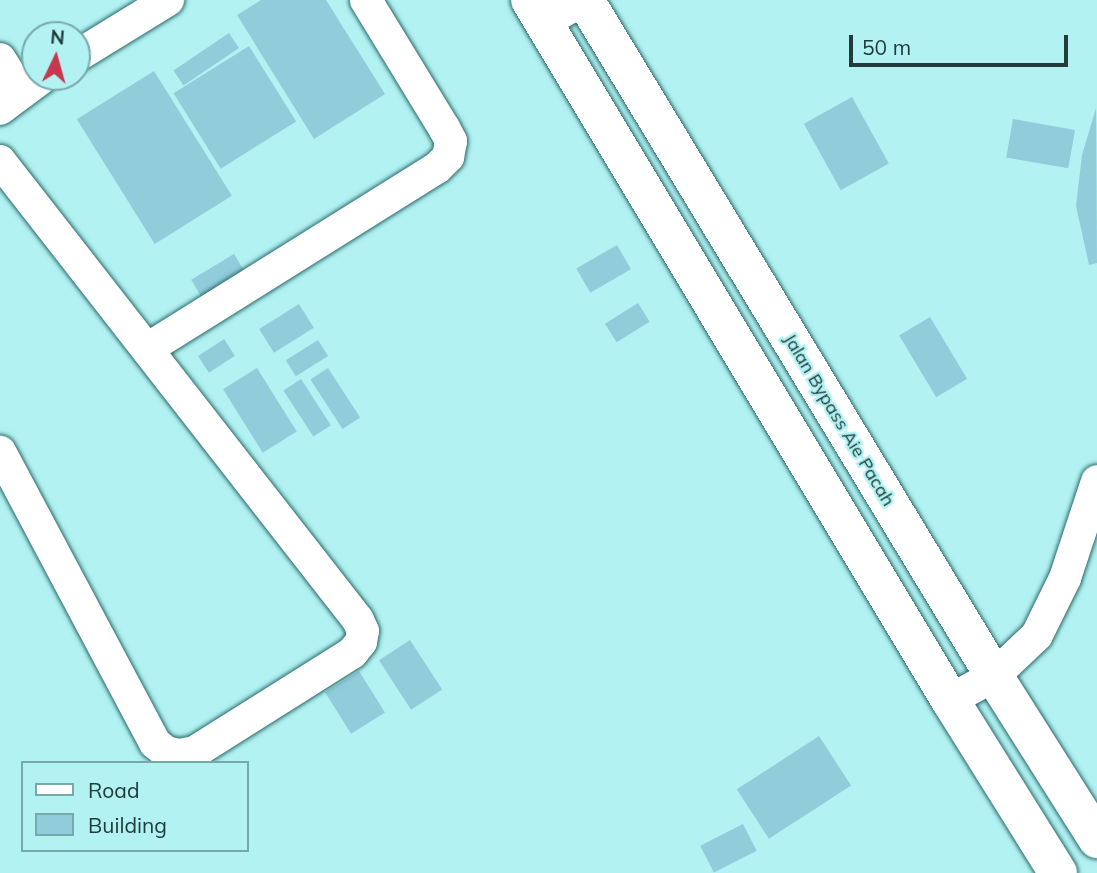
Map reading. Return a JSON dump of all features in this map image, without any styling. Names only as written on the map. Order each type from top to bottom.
[{"type":"highway","name":"Jalan Bypass Aie Pacah","points":[[584,0],[994,676],[1097,839]]},
{"type":"highway","points":[[537,12],[950,700],[1058,873]]},
{"type":"lane","points":[[91,47],[168,0]]},
{"type":"lane","points":[[147,349],[437,168],[448,157],[451,141],[366,0]]},
{"type":"lane","points":[[537,12],[584,0]]},
{"type":"lane","points":[[0,59],[21,93]]},
{"type":"lane","points":[[0,161],[358,620],[363,631],[361,642],[352,653],[195,752],[178,755],[166,752],[155,743],[0,452]]},
{"type":"lane","points":[[950,700],[994,676],[1037,635],[1065,578],[1097,481]]},
{"type":"building","points":[[261,0],[326,0],[385,94],[314,139],[237,15]]},
{"type":"building","points":[[229,33],[239,48],[184,85],[173,70]]},
{"type":"building","points":[[249,46],[296,121],[221,169],[174,93]]},
{"type":"building","points":[[154,71],[232,196],[155,244],[77,119]]},
{"type":"building","points":[[852,97],[889,163],[841,190],[804,124]]},
{"type":"building","points":[[1096,108],[1097,263],[1089,265],[1076,206],[1082,155]]},
{"type":"building","points":[[1013,119],[1075,130],[1068,168],[1006,157]]},
{"type":"building","points":[[617,245],[631,269],[590,293],[576,268]]},
{"type":"building","points":[[234,254],[245,272],[202,298],[191,280]]},
{"type":"building","points":[[638,303],[650,322],[617,342],[605,324]]},
{"type":"building","points":[[299,304],[314,328],[274,353],[259,329]]},
{"type":"building","points":[[930,317],[967,379],[936,397],[899,336]]},
{"type":"building","points":[[224,339],[235,356],[209,373],[198,356]]},
{"type":"building","points":[[318,340],[328,356],[296,376],[286,360]]},
{"type":"building","points":[[257,368],[297,432],[263,453],[223,389]]},
{"type":"building","points":[[328,368],[360,417],[343,429],[310,379]]},
{"type":"building","points":[[301,379],[331,425],[313,437],[283,390]]},
{"type":"building","points":[[410,640],[442,689],[411,710],[379,660]]},
{"type":"building","points":[[359,671],[385,713],[351,734],[325,692]]},
{"type":"building","points":[[819,736],[851,785],[769,839],[737,789]]},
{"type":"building","points":[[743,824],[757,851],[714,873],[700,846]]}]
